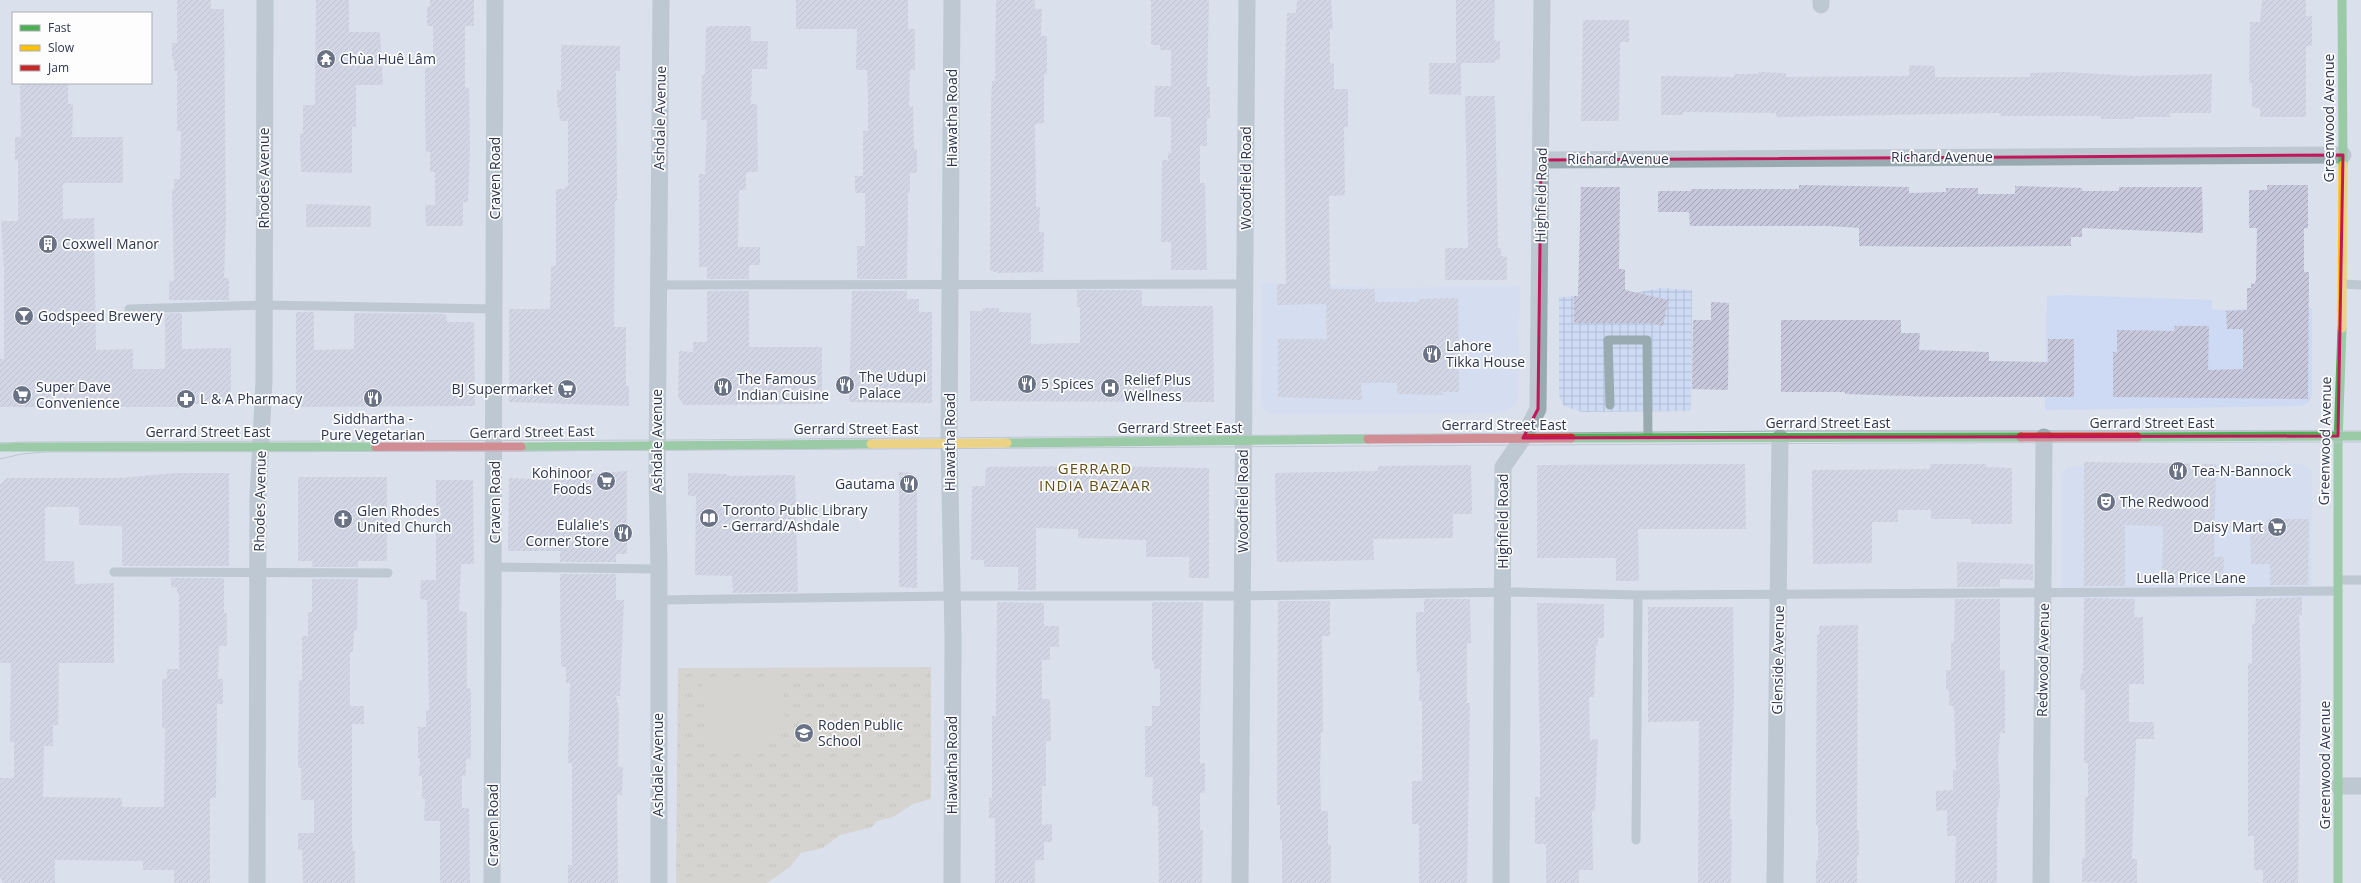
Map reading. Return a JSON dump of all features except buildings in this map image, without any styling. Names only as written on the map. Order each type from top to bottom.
[{"type":"main road","name":"Greenwood Avenue","points":[[2338,883],[2338,436],[2342,284],[2342,0]]},
{"type":"main road","name":"Gerrard Street East","points":[[0,447],[494,447],[949,442],[1243,442],[1523,438],[2361,436]]},
{"type":"street","name":"Rhodes Avenue","points":[[257,883],[258,573],[264,381],[265,0]]},
{"type":"street","name":"Craven Road","points":[[492,883],[495,567],[495,0]]},
{"type":"street","name":"Ashdale Avenue","points":[[658,883],[658,445],[662,0]]},
{"type":"street","name":"Hiawatha Road","points":[[952,0],[949,442],[952,596],[952,883]]},
{"type":"street","name":"Woodfield Road","points":[[1240,883],[1247,0]]},
{"type":"street","name":"Highfield Road","points":[[1501,883],[1503,467],[1523,438],[1538,409],[1542,0]]},
{"type":"street","name":"Richard Avenue","points":[[1541,160],[2343,155]]},
{"type":"street","name":"Redwood Avenue","points":[[2041,883],[2044,437]]},
{"type":"street","name":"Glenside Avenue","points":[[1775,883],[1780,438]]},
{"type":"street","points":[[2339,786],[2361,786]]},
{"type":"lane","points":[[659,285],[1245,284]]},
{"type":"lane","points":[[2342,284],[2361,285]]},
{"type":"lane","points":[[128,309],[263,305],[495,309]]},
{"type":"lane","points":[[1610,405],[1608,340],[1647,340],[1648,438]]},
{"type":"lane","points":[[495,567],[659,569]]},
{"type":"lane","points":[[114,572],[388,573]]},
{"type":"lane","points":[[2338,580],[2361,580]]},
{"type":"lane","name":"Luella Price Lane","points":[[658,600],[952,596],[1502,592],[1638,595],[2338,591]]},
{"type":"lane","points":[[1636,840],[1638,595]]},
{"type":"highlighted area","points":[[2343,155],[2338,436],[1523,438],[1538,409],[1541,160]]},
{"type":"shaded area","points":[[1262,283],[1384,288],[1520,286],[1518,399],[1514,406],[1500,413],[1273,414],[1267,412],[1261,401]]},
{"type":"shaded area","points":[[1661,288],[1692,290],[1691,411],[1582,412],[1564,406],[1559,395],[1559,297],[1629,294]]},
{"type":"shaded area","points":[[2066,295],[2212,300],[2212,310],[2312,308],[2312,396],[2309,402],[2302,406],[2045,410],[2047,296]]},
{"type":"shaded area","points":[[2271,463],[2300,464],[2308,467],[2312,472],[2311,597],[2062,598],[2062,476],[2067,467]]},
{"type":"green space","name":"Roden Public School","points":[[931,667],[931,799],[913,804],[893,817],[877,821],[872,827],[840,835],[823,848],[801,853],[790,867],[767,883],[676,883],[678,668]]},
{"type":"green space","points":[[783,680],[785,725],[766,744],[735,752],[707,743],[703,684]]},
{"type":"tram line","points":[[0,444],[19,442],[680,440],[1787,431],[2361,431]]},
{"type":"tram line","points":[[0,459],[22,454],[45,452],[334,452],[2072,442],[2361,442]]},
{"type":"traffic: fast","points":[[2342,0],[2343,165]]},
{"type":"traffic: fast","points":[[2338,883],[2338,442],[2342,328]]},
{"type":"traffic: fast","points":[[2137,437],[2361,436]]},
{"type":"traffic: fast","points":[[1571,438],[2021,437]]},
{"type":"traffic: fast","points":[[1007,443],[1368,439]]},
{"type":"traffic: fast","points":[[521,447],[871,444]]},
{"type":"traffic: fast","points":[[0,447],[376,447]]},
{"type":"traffic: slow","points":[[2342,328],[2343,165]]},
{"type":"traffic: slow","points":[[871,444],[1007,443]]},
{"type":"traffic: jam","points":[[2021,437],[2137,437]]},
{"type":"traffic: jam","points":[[1368,439],[1571,438]]},
{"type":"traffic: jam","points":[[376,447],[521,447]]},
{"type":"place","name":"Chùa Huê Lâm","points":[[326,59]]},
{"type":"place","name":"Coxwell Manor","points":[[48,244]]},
{"type":"place","name":"Godspeed Brewery","points":[[24,316]]},
{"type":"place","name":"Lahore Tikka House","points":[[1432,354]]},
{"type":"place","name":"5 Spices","points":[[1027,384]]},
{"type":"place","name":"The Udupi Palace","points":[[845,385]]},
{"type":"place","name":"The Famous Indian Cuisine","points":[[723,387]]},
{"type":"place","name":"Relief Plus Wellness","points":[[1110,388]]},
{"type":"place","name":"BJ Supermarket","points":[[567,389]]},
{"type":"place","name":"Super Dave Convenience","points":[[22,395]]},
{"type":"place","name":"Siddhartha - Pure Vegetarian","points":[[373,398]]},
{"type":"place","name":"L & A Pharmacy","points":[[186,399]]},
{"type":"place","name":"Tea-N-Bannock","points":[[2178,471]]},
{"type":"place","name":"Kohinoor Foods","points":[[606,481]]},
{"type":"place","name":"Gautama","points":[[909,484]]},
{"type":"place","name":"The Redwood","points":[[2106,502]]},
{"type":"place","name":"Toronto Public Library - Gerrard/Ashdale","points":[[709,518]]},
{"type":"place","name":"Glen Rhodes United Church","points":[[343,519]]},
{"type":"place","name":"Daisy Mart","points":[[2277,527]]},
{"type":"place","name":"Eulalie's Corner Store","points":[[623,533]]},
{"type":"place","name":"Roden Public School","points":[[804,733]]},
{"type":"district","name":"GERRARD INDIA BAZAAR","points":[[1095,478]]}]
